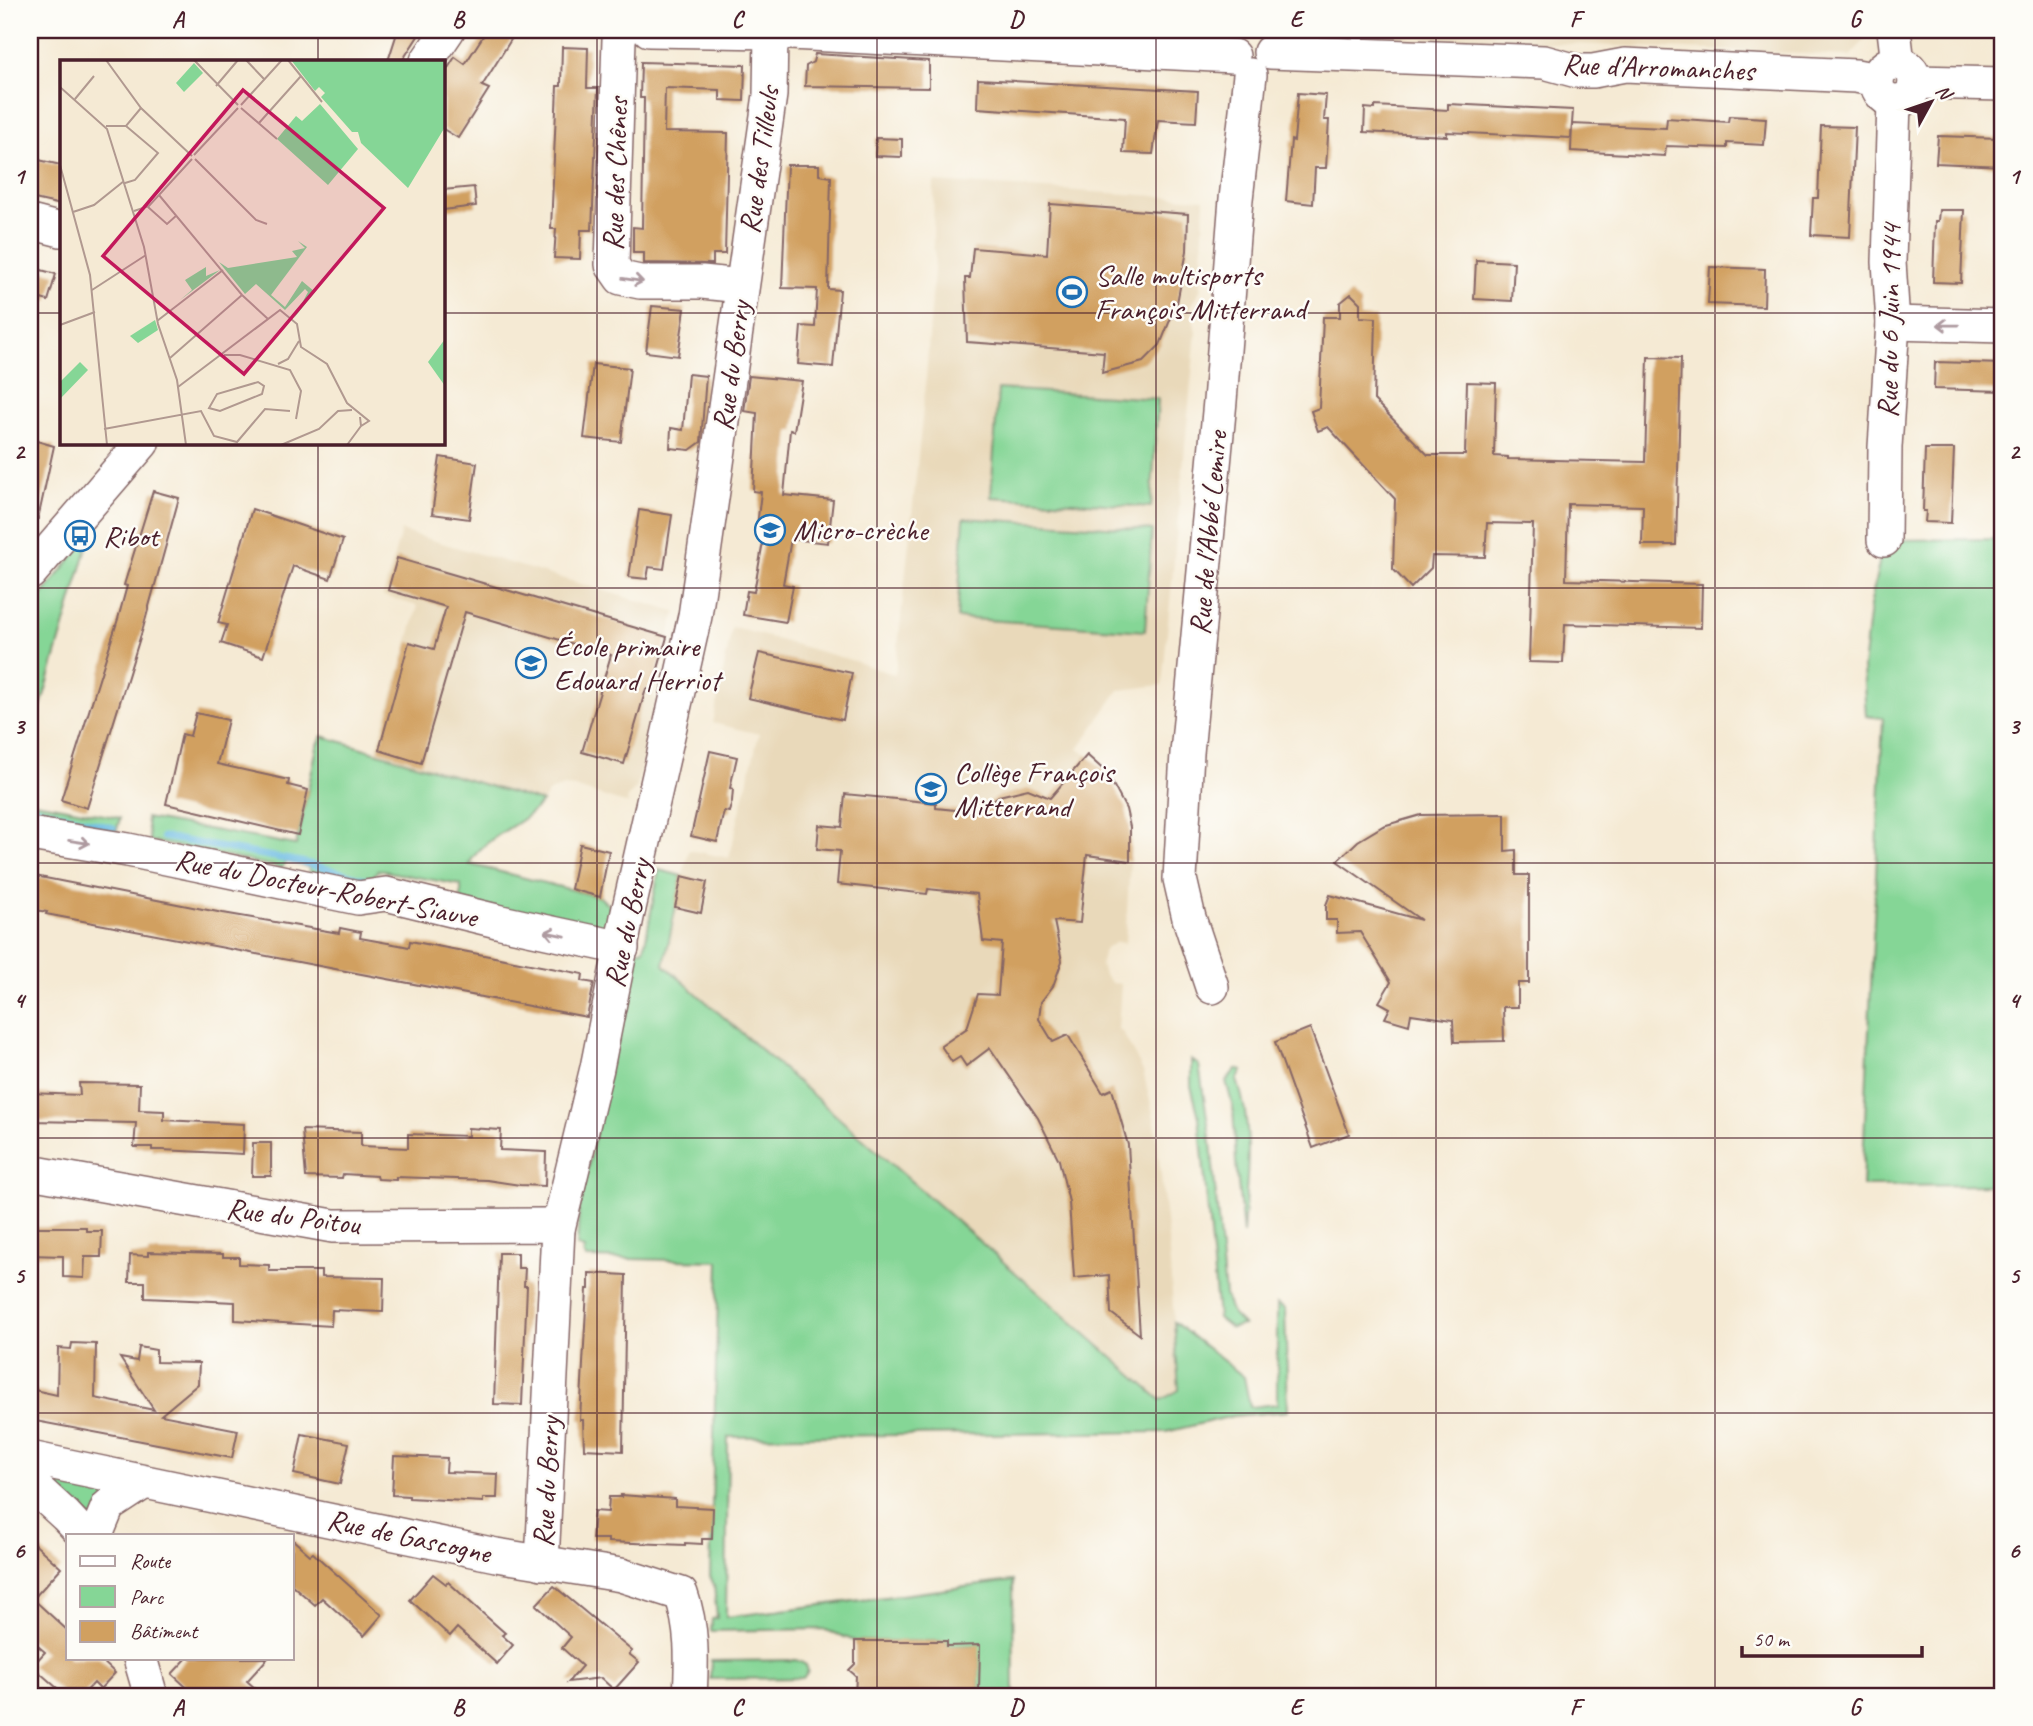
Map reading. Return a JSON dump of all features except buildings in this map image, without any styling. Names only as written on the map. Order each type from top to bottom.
[{"type":"street","points":[[428,60],[448,30]]},
{"type":"street","name":"Rue des Chênes","points":[[621,30],[612,265],[621,278],[640,282],[702,282],[742,286]]},
{"type":"street","name":"Rue d'Arromanches","points":[[649,30],[1545,62],[1577,71],[1625,65],[1677,66],[1856,76],[1896,82],[2003,83]]},
{"type":"street","name":"Rue du 6 Juin 1944","points":[[1884,540],[1885,447],[1893,323],[1889,262],[1896,82],[1894,30]]},
{"type":"street","name":"Rue des Tilleuls","points":[[742,286],[770,95],[772,33]]},
{"type":"street","name":"Rue de l'Abbé Lemire","points":[[1212,987],[1189,918],[1180,879],[1187,753],[1236,199],[1252,50]]},
{"type":"street","points":[[30,222],[60,230]]},
{"type":"street","name":"Rue du Berry","points":[[542,1563],[558,1229],[597,1068],[695,616],[742,286]]},
{"type":"street","points":[[1893,323],[2003,326]]},
{"type":"street","points":[[30,573],[141,444]]},
{"type":"street","name":"Rue du Docteur-Robert-Siauve","points":[[30,834],[128,850],[358,898],[386,894],[622,948]]},
{"type":"street","name":"Rue du Poitou","points":[[30,1172],[333,1226],[545,1225],[558,1229]]},
{"type":"street","name":"Rue de Gascogne","points":[[30,1458],[542,1563],[621,1575],[666,1587],[681,1594],[689,1617],[692,1651],[690,1696]]},
{"type":"street","points":[[30,1483],[83,1534]]},
{"type":"street","points":[[96,1534],[108,1506],[143,1483]]},
{"type":"street","points":[[141,1660],[151,1696]]},
{"type":"shaded area","points":[[1294,30],[1874,30],[1850,56]]},
{"type":"shaded area","name":"Collège François Mitterrand","points":[[934,182],[1204,199],[1201,289],[1190,306],[1196,332],[1162,685],[1119,690],[1078,749],[1097,762],[1113,783],[1126,809],[1130,827],[1125,943],[1117,942],[1109,946],[1103,952],[1101,965],[1104,975],[1112,983],[1121,984],[1118,1029],[1123,1033],[1143,1071],[1155,1122],[1168,1238],[1179,1390],[1161,1400],[664,965],[689,850],[729,858],[759,734],[713,723],[732,627],[895,675],[925,391],[935,257]]},
{"type":"shaded area","name":"École primaire Edouard Herriot","points":[[401,531],[676,612],[652,690],[656,702],[637,787],[627,798],[628,804],[577,788],[563,787],[548,793],[542,802],[376,752],[418,606],[383,596]]},
{"type":"green space","points":[[998,389],[1158,399],[1151,507],[991,497]]},
{"type":"green space","points":[[964,518],[1152,530],[1145,631],[957,618]]},
{"type":"green space","points":[[91,534],[30,744],[30,610]]},
{"type":"green space","points":[[2003,539],[2003,1185],[1862,1186],[1883,718],[1866,716],[1863,668],[1870,606],[1884,540]]},
{"type":"green space","points":[[322,736],[542,802],[484,846],[469,864],[600,897],[613,910],[608,925],[597,928],[461,904],[461,885],[378,870],[365,888],[312,876],[308,867],[286,862],[282,868],[150,841],[146,818],[296,845],[317,747]]},
{"type":"green space","points":[[30,801],[120,818],[115,837],[30,823]]},
{"type":"green space","points":[[659,870],[682,876],[664,965],[1161,1400],[1179,1390],[1174,1322],[1244,1377],[1250,1407],[1277,1404],[1277,1304],[1285,1309],[1288,1411],[1233,1416],[1166,1432],[728,1437],[726,1617],[1013,1581],[1014,1696],[948,1696],[948,1691],[979,1691],[979,1645],[947,1646],[947,1641],[855,1641],[823,1629],[711,1631],[712,1619],[717,1618],[714,1585],[710,1576],[719,1261],[586,1258],[583,1253],[585,1250],[577,1246],[579,1210],[634,952],[644,949]]},
{"type":"green space","points":[[1191,1060],[1199,1065],[1211,1143],[1225,1295],[1232,1314],[1243,1325],[1231,1328],[1218,1318],[1199,1117],[1191,1086]]},
{"type":"green space","points":[[1236,1069],[1242,1071],[1237,1080],[1243,1099],[1248,1137],[1243,1234],[1233,1107],[1226,1081]]},
{"type":"green space","points":[[43,1476],[113,1488],[94,1521]]},
{"type":"green space","points":[[797,1660],[806,1665],[808,1671],[803,1678],[710,1679],[711,1661]]},
{"type":"waterway","points":[[30,807],[113,828]]},
{"type":"waterway","points":[[163,837],[301,862],[364,879]]},
{"type":"place","name":"Salle multisports François Mitterrand","points":[[1072,292]]},
{"type":"place","name":"Micro-crèche","points":[[770,530]]},
{"type":"place","name":"Ribot","points":[[80,536]]},
{"type":"place","name":"École primaire Edouard Herriot","points":[[531,663]]},
{"type":"place","name":"Collège François Mitterrand","points":[[931,789]]}]
